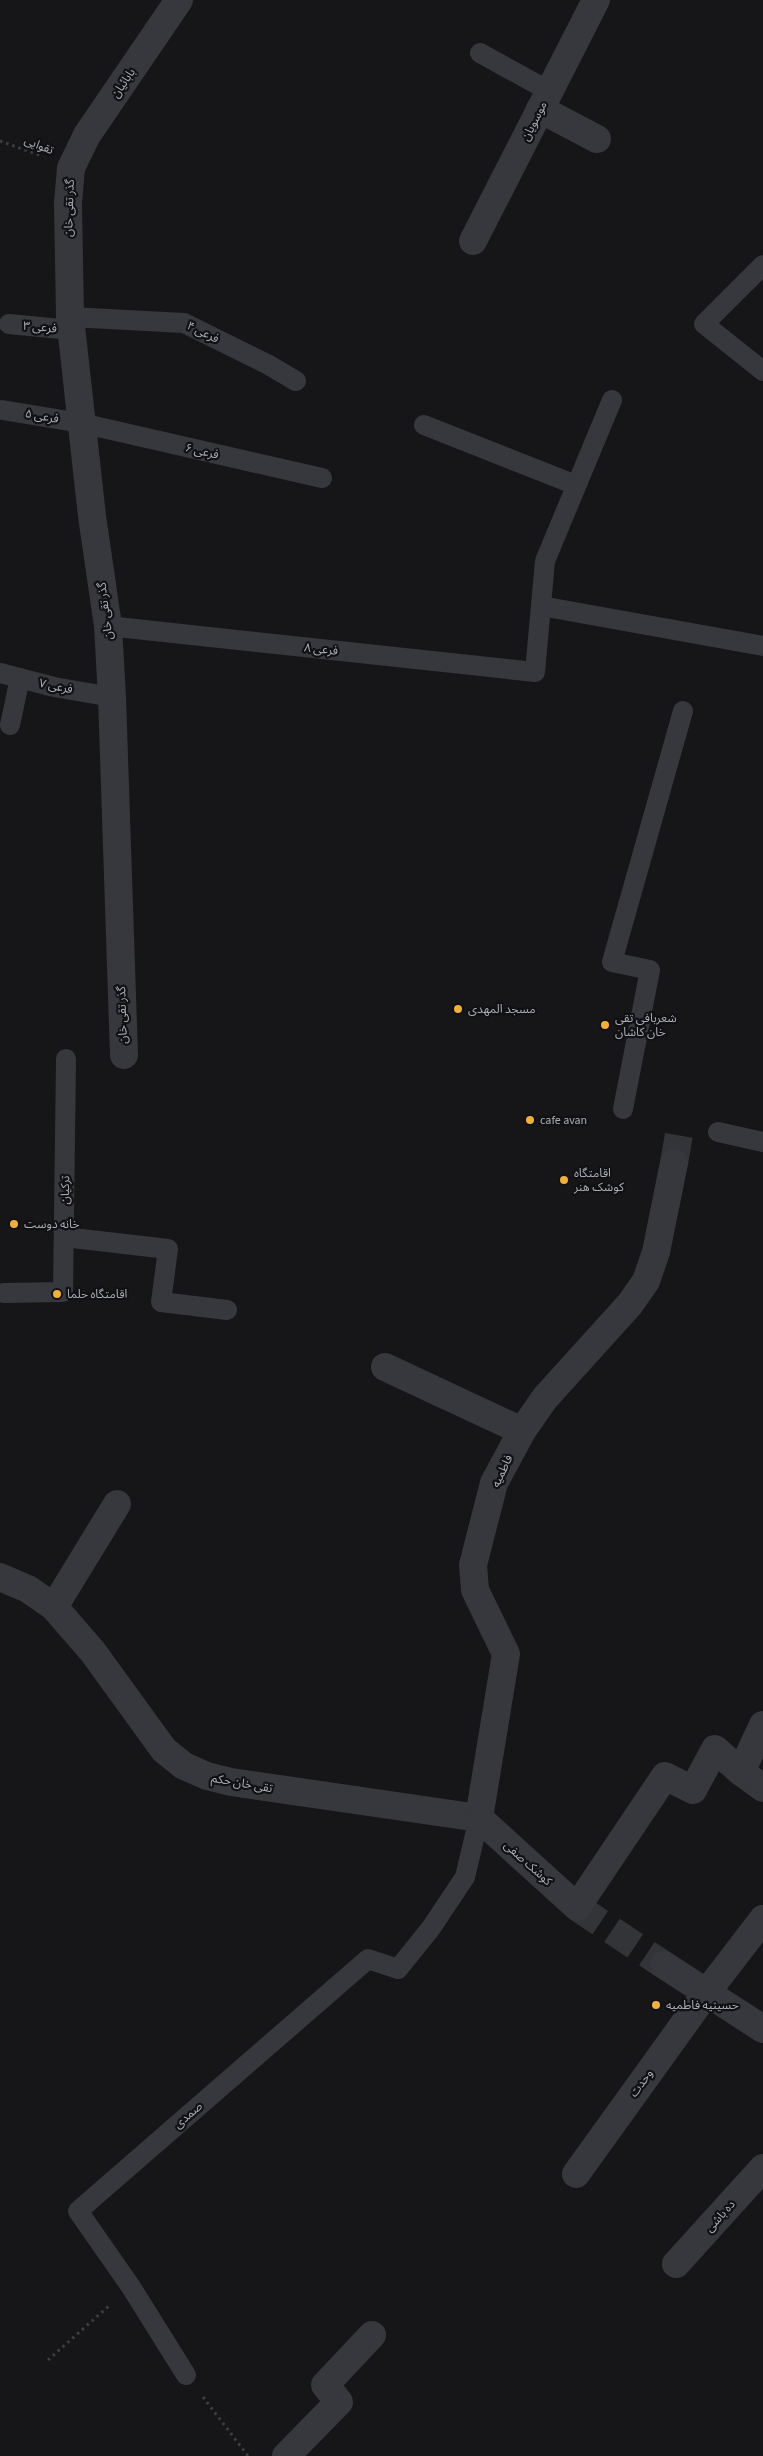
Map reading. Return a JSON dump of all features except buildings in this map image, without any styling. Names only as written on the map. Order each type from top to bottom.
[{"type":"street","name":"بابائیان","points":[[71,168],[87,135],[179,0]]},
{"type":"street","name":"موسویان","points":[[473,241],[596,0]]},
{"type":"street","points":[[545,100],[597,138]]},
{"type":"street","name":"گذر تقی خان","points":[[71,168],[67,242],[70,323],[108,626],[124,1055]]},
{"type":"street","name":"فاطمیه","points":[[479,1818],[506,1654],[475,1590],[473,1565],[494,1483],[522,1431],[545,1398],[630,1304],[646,1281],[656,1252],[674,1163]]},
{"type":"street","points":[[385,1367],[522,1431]]},
{"type":"street","points":[[54,1607],[117,1504]]},
{"type":"street","name":"تقی خان حکم","points":[[0,1577],[28,1589],[54,1607],[93,1652],[164,1750],[184,1766],[207,1776],[231,1782],[479,1818]]},
{"type":"street","points":[[763,1725],[741,1772],[763,1788]]},
{"type":"street","name":"کوشک صفی","points":[[479,1818],[577,1907],[665,1776],[693,1790],[714,1749],[741,1772]]},
{"type":"street","name":"وحدت","points":[[576,2174],[707,1992],[763,1919]]},
{"type":"street","points":[[664,1965],[763,2029]]},
{"type":"street","name":"ده باشی","points":[[676,2264],[763,2168]]},
{"type":"street","points":[[286,2456],[339,2402],[324,2385],[372,2334]]},
{"type":"lane","points":[[480,54],[545,100]]},
{"type":"lane","points":[[763,265],[704,324],[763,371]]},
{"type":"lane","name":"فرعی ۳","points":[[9,324],[70,323]]},
{"type":"lane","name":"فرعی ۴","points":[[70,323],[184,323],[267,364],[296,381]]},
{"type":"lane","points":[[612,400],[545,561],[541,606],[763,646]]},
{"type":"lane","name":"فرعی ۵","points":[[2,410],[82,423]]},
{"type":"lane","name":"فرعی ۶","points":[[82,423],[322,478]]},
{"type":"lane","points":[[424,425],[576,485]]},
{"type":"lane","name":"فرعی ۸","points":[[108,626],[535,672],[541,606]]},
{"type":"lane","name":"فرعی ۷","points":[[0,673],[54,687],[112,697]]},
{"type":"lane","points":[[10,725],[20,678]]},
{"type":"lane","points":[[623,1108],[650,970],[612,962],[683,711]]},
{"type":"lane","name":"ترکیان","points":[[4,1293],[63,1292],[66,1058]]},
{"type":"lane","points":[[718,1132],[763,1142]]},
{"type":"lane","points":[[64,1237],[168,1249],[161,1302],[227,1310]]},
{"type":"lane","name":"صمدی","points":[[186,2374],[131,2286],[78,2211],[368,1959],[398,1969],[431,1928],[465,1877],[479,1818]]},
{"type":"path","name":"تقوایی","points":[[0,141],[71,168]]},
{"type":"path","points":[[48,2360],[131,2286]]},
{"type":"path","points":[[186,2374],[248,2456]]},
{"type":"tunnel","points":[[674,1163],[681,1123]]},
{"type":"tunnel","points":[[577,1907],[664,1965]]},
{"type":"place","name":"مسجد المهدی","points":[[458,1009]]},
{"type":"place","name":"شعربافی تقی خان کاشان","points":[[605,1025]]},
{"type":"place","name":"cafe avan","points":[[530,1120]]},
{"type":"place","name":"اقامتگاه کوشک هنر","points":[[564,1180]]},
{"type":"place","name":"خانه دوست","points":[[14,1224]]},
{"type":"place","name":"اقامتگاه حلما","points":[[57,1294]]},
{"type":"place","name":"حسینیه فاطمیه","points":[[656,2005]]}]
